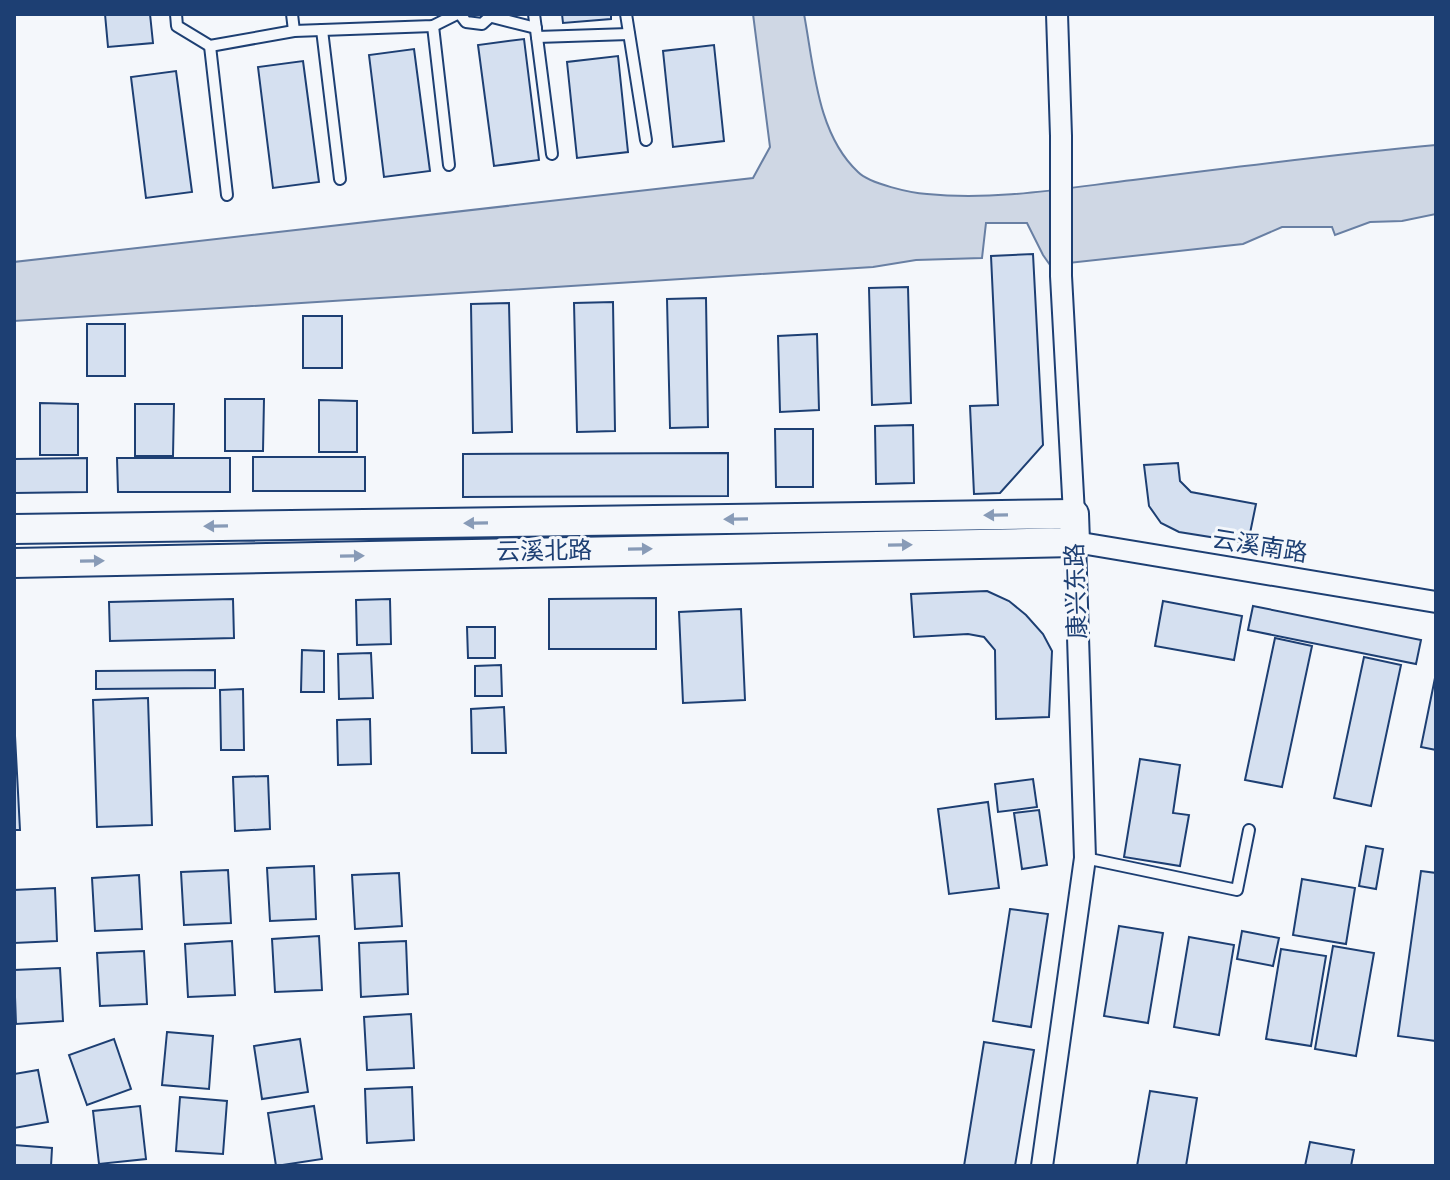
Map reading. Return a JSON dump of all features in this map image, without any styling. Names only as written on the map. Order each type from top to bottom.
[{"type":"street","name":"康兴东路","points":[[1042,1166],[1085,858],[1074,528],[1061,276],[1057,14]]},
{"type":"street","name":"云溪北路","points":[[14,529],[1074,528]]},
{"type":"street","name":"云溪北路","points":[[14,563],[1074,528]]},
{"type":"street","name":"云溪南路","points":[[1074,528],[1436,602]]},
{"type":"lane","points":[[176,14],[177,26],[210,46],[294,31],[433,26],[459,14],[466,22],[482,24],[493,16],[536,32],[629,34]]},
{"type":"lane","points":[[292,14],[294,31]]},
{"type":"lane","points":[[534,14],[552,154]]},
{"type":"lane","points":[[626,14],[646,140]]},
{"type":"lane","points":[[433,26],[449,165]]},
{"type":"lane","points":[[322,30],[340,179]]},
{"type":"lane","points":[[210,46],[227,195]]},
{"type":"lane","points":[[1085,858],[1237,890],[1249,830]]},
{"type":"shaded area","points":[[753,14],[804,14],[819,99],[834,139],[858,172],[891,187],[953,196],[1005,195],[1436,145],[1436,214],[1402,221],[1370,222],[1335,235],[1332,227],[1282,227],[1243,244],[1050,265],[1027,223],[986,223],[982,258],[14,321],[14,262],[753,178],[770,147]]},
{"type":"building","points":[[105,14],[150,14],[153,43],[108,47]]},
{"type":"building","points":[[562,14],[611,14],[611,19],[563,23]]},
{"type":"building","points":[[524,39],[539,160],[494,166],[478,45]]},
{"type":"building","points":[[714,45],[724,141],[673,147],[663,51]]},
{"type":"building","points":[[414,49],[430,171],[384,177],[369,55]]},
{"type":"building","points":[[618,56],[628,152],[577,158],[567,62]]},
{"type":"building","points":[[303,61],[319,182],[273,188],[258,67]]},
{"type":"building","points":[[176,71],[192,192],[146,198],[131,77]]},
{"type":"building","points":[[1033,254],[1043,445],[1000,493],[974,494],[970,406],[998,405],[991,256]]},
{"type":"building","points":[[908,287],[911,403],[872,405],[869,288]]},
{"type":"building","points":[[706,298],[708,427],[670,428],[667,299]]},
{"type":"building","points":[[613,302],[615,431],[577,432],[574,303]]},
{"type":"building","points":[[509,303],[512,432],[473,433],[471,304]]},
{"type":"building","points":[[303,316],[342,316],[342,368],[303,368]]},
{"type":"building","points":[[87,324],[125,324],[125,376],[87,376]]},
{"type":"building","points":[[817,334],[819,410],[780,412],[778,336]]},
{"type":"building","points":[[225,399],[264,399],[263,451],[225,451]]},
{"type":"building","points":[[319,400],[357,401],[357,452],[319,452]]},
{"type":"building","points":[[40,403],[78,404],[78,455],[40,455]]},
{"type":"building","points":[[135,404],[174,404],[173,456],[135,456]]},
{"type":"building","points":[[913,425],[914,483],[876,484],[875,426]]},
{"type":"building","points":[[775,429],[813,429],[813,487],[776,487]]},
{"type":"building","points":[[728,453],[728,496],[463,497],[463,454]]},
{"type":"building","points":[[253,457],[365,457],[365,491],[253,491]]},
{"type":"building","points":[[87,458],[87,492],[14,493],[14,459]]},
{"type":"building","points":[[117,458],[230,458],[230,492],[118,492]]},
{"type":"building","points":[[1178,463],[1180,481],[1191,492],[1256,504],[1248,543],[1179,532],[1161,523],[1149,506],[1144,465]]},
{"type":"building","points":[[987,591],[1009,601],[1026,615],[1043,634],[1052,651],[1049,717],[996,719],[995,650],[984,637],[968,634],[914,637],[911,594]]},
{"type":"building","points":[[656,598],[656,649],[549,649],[549,599]]},
{"type":"building","points":[[233,599],[234,638],[110,641],[109,602]]},
{"type":"building","points":[[390,599],[391,644],[357,645],[356,600]]},
{"type":"building","points":[[1163,601],[1242,616],[1234,660],[1155,646]]},
{"type":"building","points":[[1253,606],[1421,640],[1416,664],[1248,630]]},
{"type":"building","points":[[741,609],[745,700],[683,703],[679,612]]},
{"type":"building","points":[[467,627],[495,627],[495,658],[468,658]]},
{"type":"building","points":[[1275,638],[1312,646],[1282,787],[1245,780]]},
{"type":"building","points":[[302,650],[324,651],[324,692],[301,692]]},
{"type":"building","points":[[371,653],[373,698],[339,699],[338,654]]},
{"type":"building","points":[[1364,657],[1401,665],[1371,806],[1334,798]]},
{"type":"building","points":[[501,665],[502,696],[475,696],[475,666]]},
{"type":"building","points":[[215,670],[215,688],[96,689],[96,671]]},
{"type":"building","points":[[1436,673],[1436,750],[1421,747]]},
{"type":"building","points":[[243,689],[244,750],[221,750],[220,690]]},
{"type":"building","points":[[148,698],[152,825],[97,827],[93,700]]},
{"type":"building","points":[[504,707],[506,753],[472,753],[471,709]]},
{"type":"building","points":[[14,717],[20,830],[14,830]]},
{"type":"building","points":[[370,719],[371,764],[338,765],[337,720]]},
{"type":"building","points":[[1140,759],[1180,765],[1173,813],[1189,815],[1180,866],[1124,857]]},
{"type":"building","points":[[268,776],[270,829],[235,831],[233,777]]},
{"type":"building","points":[[1033,779],[1037,807],[998,812],[995,784]]},
{"type":"building","points":[[988,802],[999,888],[949,894],[938,809]]},
{"type":"building","points":[[1039,810],[1047,865],[1022,869],[1014,813]]},
{"type":"building","points":[[1366,846],[1383,849],[1376,889],[1359,886]]},
{"type":"building","points":[[314,866],[316,919],[270,921],[267,868]]},
{"type":"building","points":[[228,870],[231,923],[184,925],[181,872]]},
{"type":"building","points":[[1421,871],[1436,873],[1436,1041],[1398,1036]]},
{"type":"building","points":[[399,873],[402,926],[355,929],[352,875]]},
{"type":"building","points":[[139,875],[142,929],[95,931],[92,878]]},
{"type":"building","points":[[1302,879],[1355,888],[1346,944],[1293,935]]},
{"type":"building","points":[[55,888],[57,941],[14,943],[14,890]]},
{"type":"building","points":[[1010,909],[1048,914],[1031,1027],[993,1021]]},
{"type":"building","points":[[1119,926],[1163,933],[1148,1023],[1104,1016]]},
{"type":"building","points":[[1242,931],[1279,938],[1273,966],[1237,959]]},
{"type":"building","points":[[319,936],[322,990],[275,992],[272,939]]},
{"type":"building","points":[[1189,937],[1234,945],[1219,1035],[1174,1027]]},
{"type":"building","points":[[232,941],[235,995],[188,997],[185,944]]},
{"type":"building","points":[[406,941],[408,994],[361,997],[359,943]]},
{"type":"building","points":[[1333,946],[1374,953],[1356,1056],[1315,1049]]},
{"type":"building","points":[[1281,949],[1326,956],[1311,1046],[1266,1039]]},
{"type":"building","points":[[144,951],[147,1004],[100,1006],[97,953]]},
{"type":"building","points":[[60,968],[63,1021],[16,1024],[14,970]]},
{"type":"building","points":[[411,1014],[414,1068],[367,1070],[364,1017]]},
{"type":"building","points":[[167,1032],[213,1036],[209,1089],[162,1085]]},
{"type":"building","points":[[114,1039],[131,1089],[87,1105],[69,1055]]},
{"type":"building","points":[[300,1039],[308,1092],[262,1099],[254,1046]]},
{"type":"building","points":[[984,1042],[1034,1050],[1015,1166],[964,1166]]},
{"type":"building","points":[[38,1070],[48,1122],[14,1128],[14,1074]]},
{"type":"building","points":[[412,1087],[414,1140],[367,1143],[365,1089]]},
{"type":"building","points":[[1150,1091],[1197,1098],[1186,1166],[1137,1166]]},
{"type":"building","points":[[180,1097],[227,1101],[223,1154],[176,1151]]},
{"type":"building","points":[[140,1106],[146,1159],[99,1164],[93,1111]]},
{"type":"building","points":[[314,1106],[322,1159],[276,1166],[268,1113]]},
{"type":"building","points":[[1310,1142],[1354,1150],[1351,1166],[1305,1166]]},
{"type":"building","points":[[14,1145],[52,1148],[51,1166],[14,1166]]}]
